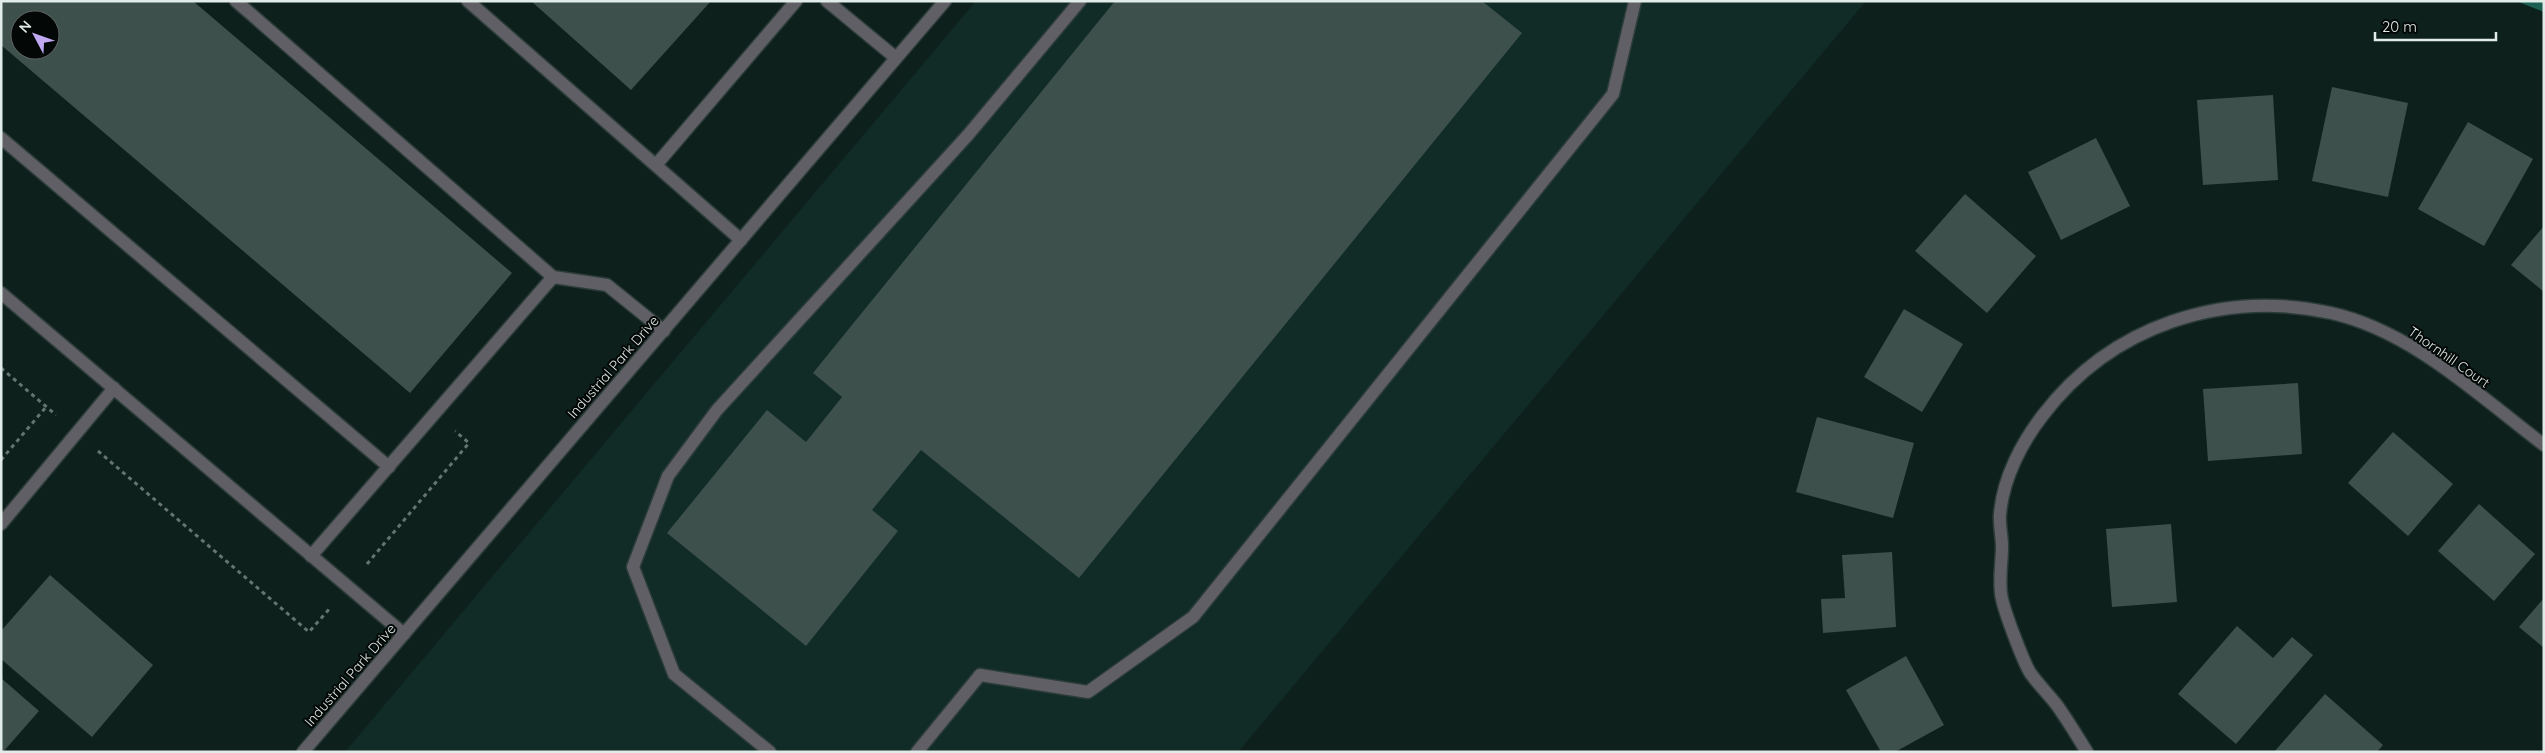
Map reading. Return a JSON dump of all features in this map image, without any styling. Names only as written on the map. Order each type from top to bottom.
[{"type":"street","points":[[236,1],[553,277],[607,285],[664,331]]},
{"type":"street","points":[[468,1],[742,240]]},
{"type":"street","points":[[656,165],[796,1]]},
{"type":"street","points":[[828,1],[896,58]]},
{"type":"street","name":"Industrial Park Drive","points":[[303,752],[945,1]]},
{"type":"street","points":[[770,752],[674,674],[633,567],[668,476],[718,410],[968,135],[1080,1]]},
{"type":"street","points":[[917,752],[980,675],[1088,692],[1193,617],[1613,94],[1635,1]]},
{"type":"street","points":[[1,138],[389,467]]},
{"type":"street","points":[[311,556],[553,277]]},
{"type":"street","points":[[1,293],[404,634]]},
{"type":"street","name":"Thornhill Court","points":[[2087,752],[2058,706],[2030,673],[2001,598],[2000,514],[2010,473],[2026,436],[2061,391],[2096,360],[2136,335],[2171,321],[2226,308],[2285,306],[2332,313],[2376,328],[2418,350],[2544,445]]},
{"type":"street","points":[[1,524],[114,388]]},
{"type":"path","points":[[1,368],[57,415]]},
{"type":"path","points":[[1,460],[46,407]]},
{"type":"path","points":[[367,564],[469,443],[454,431]]},
{"type":"path","points":[[92,446],[308,632],[335,602]]},
{"type":"shaded area","points":[[976,1],[1866,1],[1238,752],[345,752]]},
{"type":"shaded area","points":[[2516,1],[2544,1],[2544,12]]},
{"type":"building","points":[[1,1],[193,1],[512,273],[410,393],[19,60],[60,60],[60,10],[10,10],[10,53],[1,45]]},
{"type":"building","points":[[531,1],[711,1],[631,90]]},
{"type":"building","points":[[1115,1],[1482,1],[1522,33],[1079,578],[921,450],[872,510],[898,531],[806,646],[667,533],[767,410],[806,442],[842,397],[813,373]]},
{"type":"building","points":[[2332,87],[2408,103],[2388,197],[2312,181]]},
{"type":"building","points":[[2273,95],[2278,180],[2203,185],[2197,100]]},
{"type":"building","points":[[2468,122],[2533,159],[2484,246],[2418,209]]},
{"type":"building","points":[[2096,138],[2130,206],[2061,240],[2028,172]]},
{"type":"building","points":[[1965,194],[2036,256],[1987,313],[1915,251]]},
{"type":"building","points":[[2544,226],[2544,292],[2511,265]]},
{"type":"building","points":[[1904,309],[1963,344],[1922,412],[1864,377]]},
{"type":"building","points":[[2298,383],[2302,454],[2208,461],[2203,389]]},
{"type":"building","points":[[1817,417],[1914,443],[1893,518],[1796,492]]},
{"type":"building","points":[[2393,432],[2453,484],[2408,536],[2348,483]]},
{"type":"building","points":[[2479,504],[2535,554],[2494,601],[2438,551]]},
{"type":"building","points":[[2171,524],[2177,602],[2112,607],[2106,529]]},
{"type":"building","points":[[1892,552],[1896,627],[1823,633],[1821,599],[1845,598],[1842,555]]},
{"type":"building","points":[[50,575],[153,665],[92,737],[1,659],[1,631]]},
{"type":"building","points":[[2544,598],[2544,648],[2519,627]]},
{"type":"building","points":[[2237,626],[2273,658],[2292,637],[2313,655],[2236,744],[2178,694]]},
{"type":"building","points":[[1906,656],[1944,725],[1895,752],[1881,752],[1846,690]]},
{"type":"building","points":[[1,678],[39,711],[3,752],[1,752]]},
{"type":"building","points":[[2325,694],[2383,745],[2377,752],[2274,752]]}]
